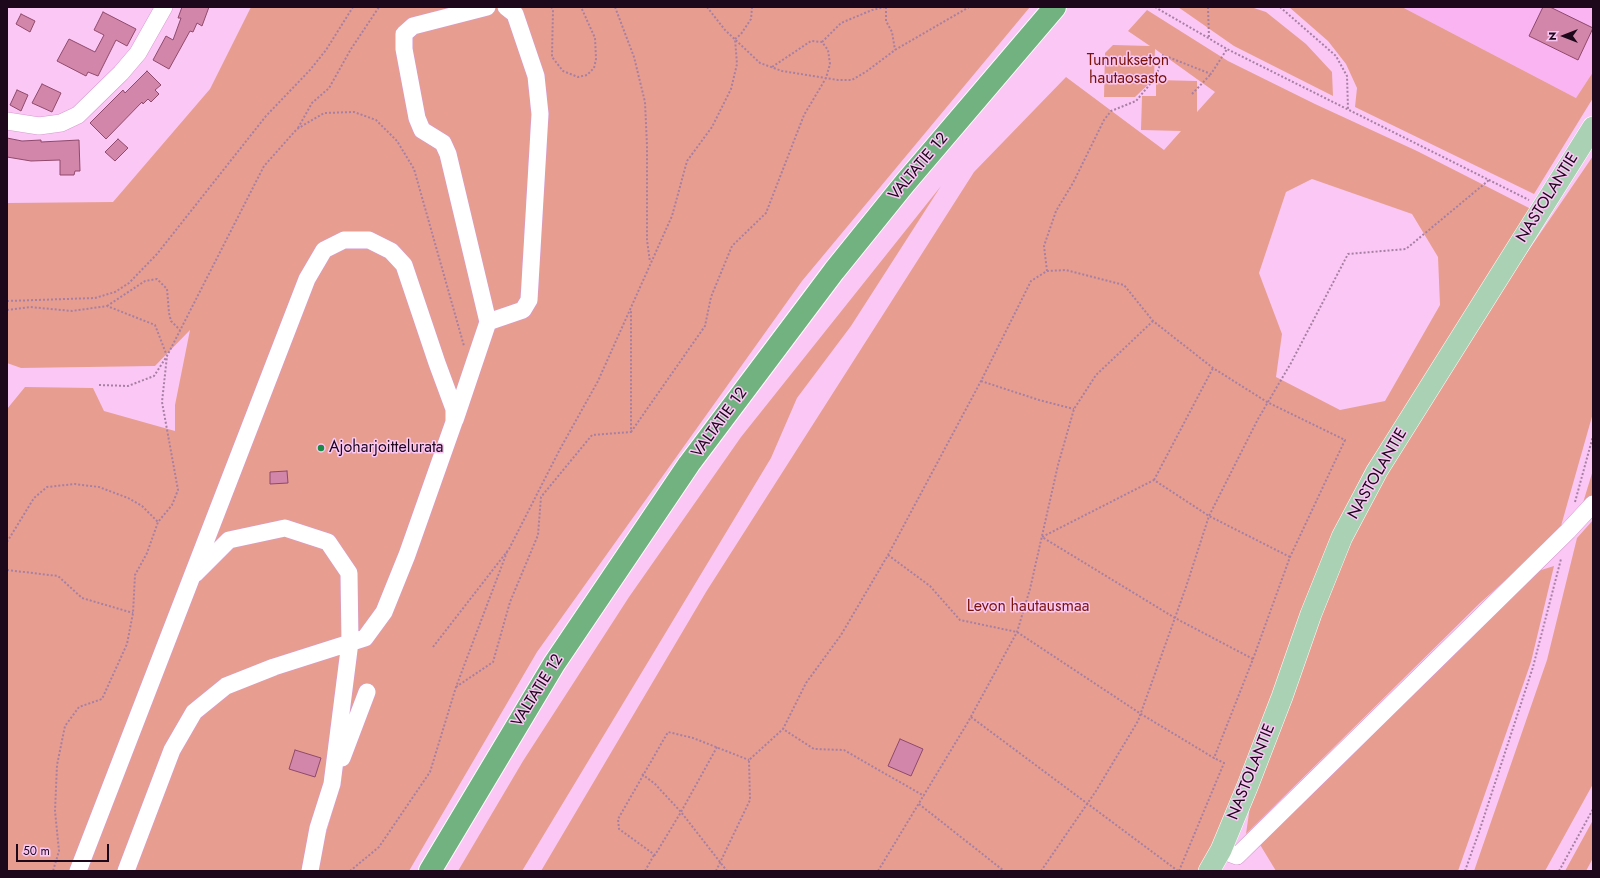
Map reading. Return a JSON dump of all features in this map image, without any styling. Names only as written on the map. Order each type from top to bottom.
[{"type":"highway","name":"VALTATIE 12","points":[[430,871],[554,664],[622,561],[689,464],[839,265],[1054,7]]},
{"type":"main road","name":"NASTOLANTIE","points":[[1209,871],[1221,850],[1279,704],[1311,614],[1342,537],[1377,471],[1593,127]]},
{"type":"street","points":[[7,122],[39,126],[61,123],[78,115],[121,73],[138,53],[164,7]]},
{"type":"street","points":[[126,868],[172,750],[194,712],[226,686],[274,667],[365,638],[384,612],[409,548],[488,322],[448,154],[444,143],[422,130],[417,118],[404,49],[404,34],[413,26],[487,7]]},
{"type":"street","points":[[488,322],[523,310],[528,300],[540,114],[536,76],[515,14],[506,7]]},
{"type":"street","points":[[78,871],[307,279],[324,250],[344,240],[369,240],[391,251],[404,265],[454,409],[454,422]]},
{"type":"street","points":[[1221,850],[1237,856],[1568,531],[1593,504]]},
{"type":"street","points":[[190,579],[229,540],[285,528],[328,542],[349,573],[350,642],[332,784]]},
{"type":"street","points":[[310,871],[318,828],[332,784],[367,692]]},
{"type":"street","points":[[87,845],[85,865],[90,871]]},
{"type":"path","points":[[7,302],[96,298],[115,292],[130,283],[157,254],[266,116],[310,70],[326,50],[353,7]]},
{"type":"path","points":[[99,385],[128,386],[154,376],[167,356],[264,166],[297,129],[312,104],[329,88],[351,49],[379,7]]},
{"type":"path","points":[[551,7],[553,9],[552,57],[563,71],[578,77],[587,75],[594,68],[596,59],[595,38],[580,7]]},
{"type":"path","points":[[615,7],[634,57],[644,102],[648,146],[647,240],[650,263]]},
{"type":"path","points":[[708,7],[725,30],[760,63],[782,71],[826,78],[852,80],[867,71],[895,50],[969,7]]},
{"type":"path","points":[[735,39],[742,34],[751,19],[752,7]]},
{"type":"path","points":[[822,42],[842,23],[872,10],[885,7],[886,21],[892,32],[895,50]]},
{"type":"path","points":[[1155,7],[1227,48],[1543,207]]},
{"type":"path","points":[[1208,7],[1209,38]]},
{"type":"path","points":[[1280,7],[1336,56],[1347,76],[1348,109]]},
{"type":"path","points":[[350,871],[379,847],[430,772],[456,688],[509,549],[559,451],[598,380],[632,310],[650,263],[672,216],[687,161],[712,127],[732,89],[737,64],[735,39]]},
{"type":"path","points":[[631,432],[705,326],[711,297],[732,246],[766,213],[804,115],[826,78],[830,64],[828,50],[822,42],[811,41],[772,67]]},
{"type":"path","points":[[1192,94],[1211,74],[1227,48]]},
{"type":"path","points":[[1046,271],[1044,246],[1056,211],[1073,183],[1104,120],[1112,111],[1136,101],[1156,77],[1163,55],[1211,74]]},
{"type":"path","points":[[297,129],[324,113],[354,112],[376,120],[397,141],[414,169],[471,372]]},
{"type":"path","points":[[1041,871],[1087,805],[1138,722],[1209,516],[1267,402],[1291,363],[1348,254],[1406,249],[1489,180]]},
{"type":"path","points":[[748,760],[783,729],[806,683],[841,635],[888,555],[981,380],[1031,281],[1046,271],[1066,270],[1124,285],[1152,321],[1212,368],[1267,402],[1345,440],[1290,558],[1253,659],[1214,758]]},
{"type":"path","points":[[7,310],[30,307],[72,311],[107,306],[145,281],[157,279],[168,289],[168,313],[171,321],[180,330]]},
{"type":"path","points":[[53,871],[59,851],[55,811],[58,765],[64,726],[79,707],[102,699],[127,644],[133,613],[135,575],[147,553],[158,522],[172,505],[178,490],[162,402],[167,356],[155,325],[107,306]]},
{"type":"path","points":[[631,432],[632,310]]},
{"type":"path","points":[[878,871],[971,717],[1018,632],[1030,589],[1058,464],[1074,409],[1096,375],[1152,321]]},
{"type":"path","points":[[1042,537],[1154,480],[1212,368]]},
{"type":"path","points":[[981,380],[1039,400],[1074,409]]},
{"type":"path","points":[[456,688],[494,662],[510,602],[538,535],[541,497],[592,435],[631,432]]},
{"type":"path","points":[[1465,871],[1532,666],[1593,436]]},
{"type":"path","points":[[1154,480],[1209,516],[1290,558]]},
{"type":"path","points":[[7,542],[34,498],[47,487],[75,484],[99,487],[128,498],[142,506],[158,522]]},
{"type":"path","points":[[1042,537],[1175,618],[1253,659]]},
{"type":"path","points":[[433,647],[509,549]]},
{"type":"path","points":[[888,555],[930,586],[960,620],[1018,632],[1141,714],[1224,763],[1178,871],[1087,805],[971,717]]},
{"type":"path","points":[[7,570],[58,576],[82,598],[133,613]]},
{"type":"path","points":[[783,729],[814,748],[844,750],[924,796]]},
{"type":"path","points":[[654,855],[619,829],[618,819],[642,774],[668,732],[693,738],[748,760]]},
{"type":"path","points":[[645,871],[681,812],[717,747]]},
{"type":"path","points":[[716,871],[750,800],[748,760]]},
{"type":"path","points":[[642,774],[654,784],[681,812],[728,871]]},
{"type":"path","points":[[919,804],[1004,871]]},
{"type":"path","points":[[1559,871],[1593,809]]},
{"type":"shaded area","points":[[1402,7],[1593,7],[1593,72],[1576,98]]},
{"type":"green space","points":[[251,7],[1030,7],[802,281],[537,652],[409,871],[318,871],[321,850],[342,778],[306,871],[7,871],[7,409],[25,387],[93,388],[104,411],[175,431],[175,405],[190,330],[155,366],[21,368],[7,363],[7,203],[113,202],[210,89]]},
{"type":"green space","points":[[1178,7],[1251,7],[1266,12],[1306,44],[1332,72],[1333,96],[1234,46]]},
{"type":"green space","points":[[1289,7],[1402,7],[1576,98],[1593,72],[1593,98],[1534,194],[1355,107],[1357,88],[1346,64],[1328,41]]},
{"type":"green space","name":"Levon hautausmaa","points":[[1147,10],[1228,61],[1315,104],[1417,151],[1531,209],[1367,466],[1333,533],[1276,691],[1213,844],[1199,871],[541,871],[706,592],[974,172],[1066,77],[1164,150],[1181,131],[1141,130],[1142,96],[1156,96],[1156,80],[1197,81],[1197,112],[1215,92],[1155,49],[1154,79],[1135,97],[1104,97],[1105,53],[1113,45],[1150,46],[1128,31]],"holes":[[[1312,179],[1412,214],[1438,257],[1440,305],[1385,401],[1340,410],[1276,377],[1282,334],[1259,273],[1286,192]]]},
{"type":"green space","points":[[1593,156],[1593,413],[1561,526],[1480,603],[1246,834],[1252,792],[1348,541],[1382,476],[1483,317]]},
{"type":"green space","points":[[941,186],[851,326],[797,398],[771,458],[522,871],[458,871],[523,761],[629,597],[741,437]]},
{"type":"green space","points":[[1593,470],[1593,494],[1582,506]]},
{"type":"green space","points":[[1593,520],[1593,784],[1545,871],[1474,871],[1547,660],[1577,538]]},
{"type":"green space","points":[[1554,566],[1531,662],[1458,871],[1276,871],[1259,843],[1538,571]]},
{"type":"green space","points":[[1593,820],[1593,858],[1586,871],[1565,871]]},
{"type":"building","points":[[182,7],[209,7],[202,26],[197,23],[193,32],[190,31],[169,69],[153,60],[166,36],[173,40],[181,18],[178,18]]},
{"type":"building","points":[[1543,7],[1550,7],[1593,28],[1578,60],[1529,36]]},
{"type":"building","points":[[103,12],[136,29],[127,46],[116,40],[98,76],[88,72],[86,76],[57,61],[69,39],[95,52],[104,35],[94,30]]},
{"type":"building","points":[[21,14],[35,21],[30,32],[16,24]]},
{"type":"building","points":[[147,71],[161,85],[155,90],[159,94],[151,102],[148,99],[143,104],[142,102],[106,139],[90,123],[123,90],[125,93]]},
{"type":"building","points":[[42,84],[61,93],[52,112],[32,103]]},
{"type":"building","points":[[17,90],[28,95],[21,111],[10,105]]},
{"type":"building","points":[[7,138],[22,141],[41,140],[41,142],[79,140],[80,171],[75,171],[74,175],[60,175],[60,160],[31,161],[7,157]]},
{"type":"building","points":[[118,139],[128,148],[115,161],[105,152]]},
{"type":"building","points":[[287,471],[288,483],[270,484],[270,472]]},
{"type":"building","points":[[900,739],[923,749],[911,776],[888,766]]},
{"type":"building","points":[[295,750],[321,758],[315,777],[289,769]]},
{"type":"place","name":"Ajoharjoittelurata","points":[[321,448]]},
{"type":"park label","name":"Tunnukseton hautaosasto","points":[[1128,70]]}]
